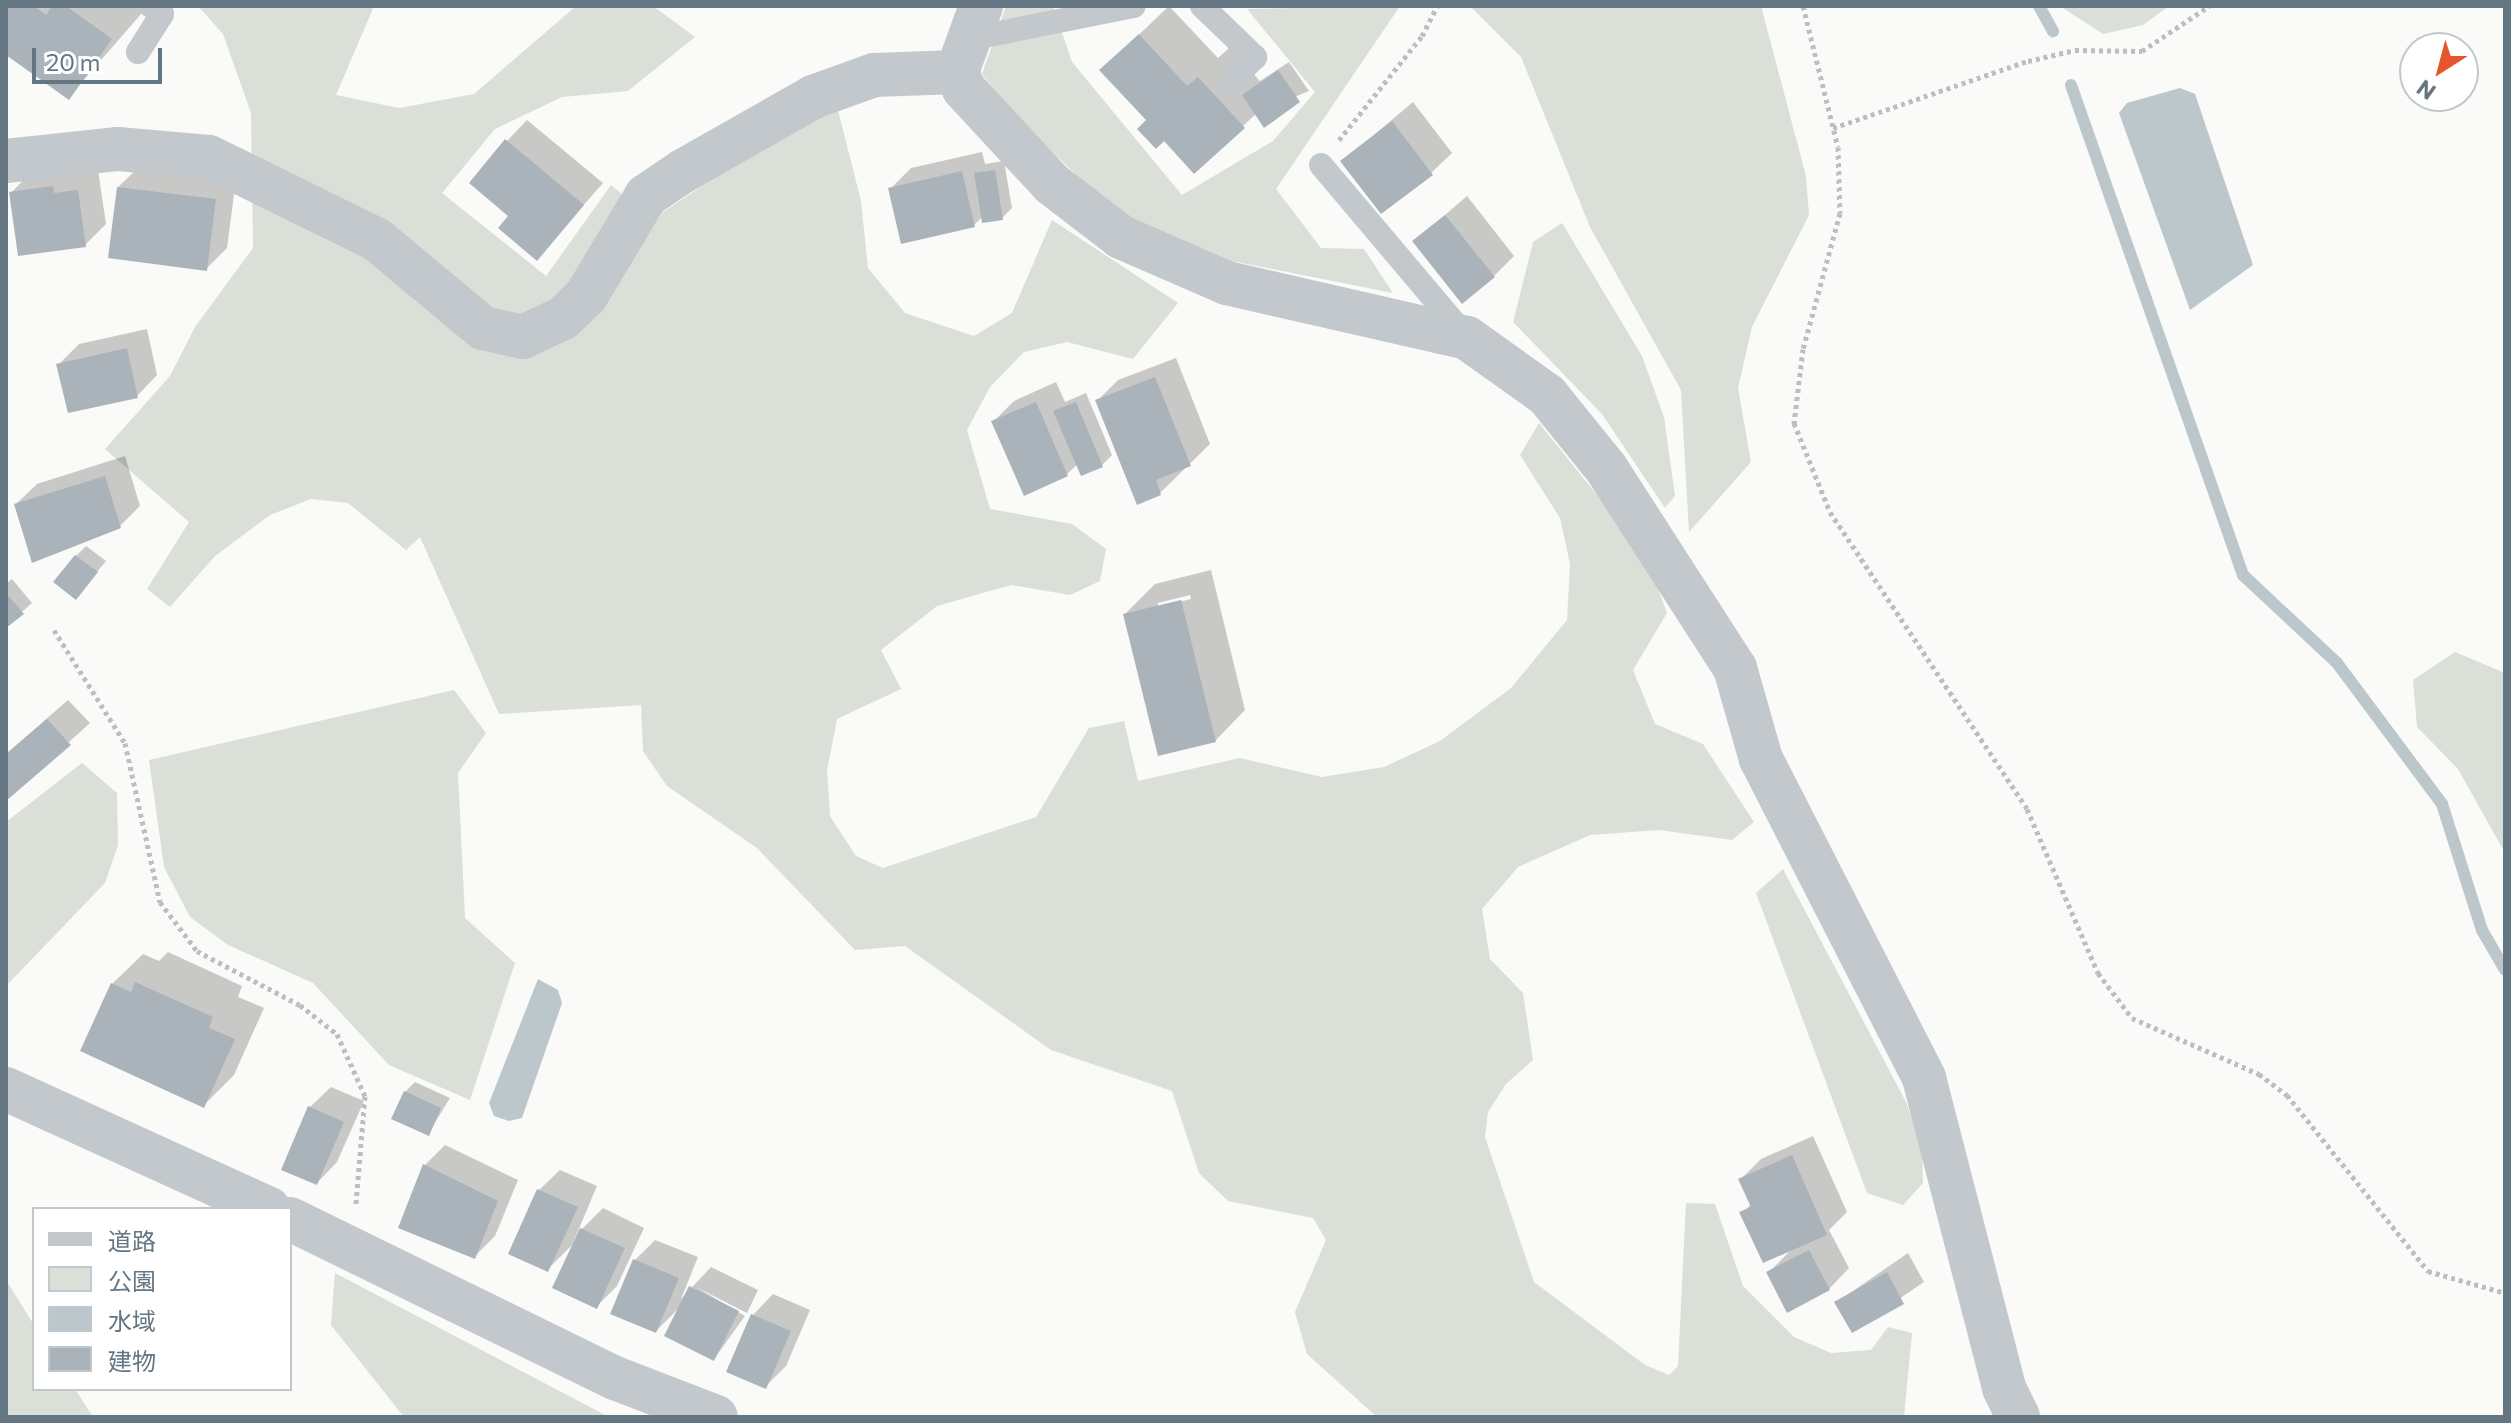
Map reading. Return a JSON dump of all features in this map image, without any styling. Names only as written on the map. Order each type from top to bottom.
[{"type":"street","points":[[6,161],[118,149],[209,157],[376,239],[483,328],[523,337],[563,318],[586,296],[646,196],[683,171],[813,97],[967,39],[964,89],[1052,184],[1161,260],[1227,283],[1467,338],[1547,395],[1597,456],[1687,584],[1735,668],[1761,759],[1924,1078],[2004,1388],[2018,1417]]},
{"type":"street","points":[[6,1089],[265,1207]]},
{"type":"street","points":[[292,1220],[615,1378],[716,1417]]},
{"type":"lane","points":[[138,52],[162,14],[151,6]]},
{"type":"lane","points":[[967,39],[1134,6]]},
{"type":"lane","points":[[1202,6],[1255,57],[1230,83]]},
{"type":"lane","points":[[1321,165],[1467,338]]},
{"type":"path","points":[[1321,165],[1422,36],[1437,6]]},
{"type":"path","points":[[1803,6],[1833,128],[1840,213],[1803,349],[1794,423],[1830,512],[2027,809],[2098,973],[2132,1018],[2259,1074],[2287,1095],[2428,1271],[2505,1293]]},
{"type":"path","points":[[1833,128],[2028,61],[2075,50],[2142,51],[2209,6]]},
{"type":"path","points":[[54,630],[125,743],[160,902],[197,951],[300,1005],[337,1034],[365,1096],[350,1248]]},
{"type":"green space","points":[[198,6],[374,6],[336,95],[399,108],[474,94],[576,6],[653,6],[695,37],[628,91],[562,97],[495,129],[442,193],[546,276],[611,185],[629,200],[622,275],[662,213],[772,138],[838,110],[861,201],[868,268],[905,313],[974,336],[1012,313],[1052,220],[1178,303],[1133,359],[1067,342],[1024,352],[990,387],[967,430],[990,509],[1072,524],[1106,549],[1100,581],[1070,595],[1011,585],[937,606],[881,650],[901,689],[837,719],[827,770],[830,816],[856,856],[883,868],[1036,817],[1089,728],[1124,721],[1138,781],[1240,758],[1322,777],[1384,767],[1440,741],[1511,688],[1567,620],[1570,564],[1560,518],[1520,455],[1539,423],[1646,556],[1667,613],[1633,670],[1655,724],[1703,744],[1754,822],[1732,840],[1659,830],[1590,835],[1518,867],[1482,909],[1490,959],[1523,993],[1533,1060],[1506,1084],[1488,1112],[1485,1137],[1534,1282],[1645,1365],[1669,1375],[1678,1366],[1686,1203],[1715,1204],[1743,1286],[1794,1337],[1831,1353],[1871,1350],[1888,1327],[1912,1333],[1904,1417],[1377,1417],[1307,1354],[1295,1312],[1326,1240],[1313,1218],[1228,1201],[1199,1173],[1172,1091],[1051,1050],[905,946],[855,950],[757,848],[667,786],[643,751],[641,705],[499,714],[420,537],[406,550],[348,503],[311,499],[270,515],[215,556],[170,607],[147,589],[189,522],[105,449],[170,376],[195,327],[253,248],[251,113],[223,34]]},
{"type":"green space","points":[[1006,6],[1053,6],[1072,62],[1182,195],[1273,141],[1315,92],[1247,9],[1400,6],[1276,189],[1321,248],[1364,249],[1393,293],[1192,253],[1121,218],[1013,114],[982,74]]},
{"type":"green space","points":[[1470,6],[1761,6],[1806,176],[1809,215],[1752,327],[1738,388],[1751,462],[1689,532],[1681,390],[1590,227],[1521,57]]},
{"type":"green space","points":[[2060,6],[2169,6],[2143,25],[2103,34]]},
{"type":"green space","points":[[1562,223],[1642,356],[1664,417],[1675,496],[1665,508],[1602,414],[1513,322],[1533,242]]},
{"type":"green space","points":[[2455,652],[2505,673],[2505,853],[2458,769],[2417,727],[2413,680]]},
{"type":"green space","points":[[454,690],[486,733],[458,773],[465,918],[515,963],[470,1100],[389,1065],[313,983],[228,945],[190,917],[164,867],[149,760]]},
{"type":"green space","points":[[82,763],[117,793],[118,845],[105,883],[6,986],[6,822]]},
{"type":"green space","points":[[1783,869],[1906,1102],[1922,1148],[1923,1183],[1903,1205],[1867,1193],[1756,893]]},
{"type":"green space","points":[[335,1273],[609,1417],[404,1417],[331,1325]]},
{"type":"green space","points":[[6,1280],[32,1322],[32,1391],[76,1391],[93,1417],[6,1417]]},
{"type":"water","points":[[2180,88],[2195,94],[2253,265],[2190,310],[2119,113],[2127,103]]},
{"type":"water","points":[[538,979],[558,990],[562,1003],[522,1118],[509,1121],[494,1116],[489,1103]]},
{"type":"building","points":[[6,6],[34,6],[46,15],[52,6],[66,6],[112,39],[69,100],[6,55]]},
{"type":"building","points":[[1139,34],[1187,86],[1198,77],[1245,128],[1194,174],[1164,141],[1156,149],[1137,129],[1146,120],[1099,70]]},
{"type":"building","points":[[1278,70],[1300,102],[1264,128],[1242,95]]},
{"type":"building","points":[[1392,121],[1433,175],[1381,214],[1340,161]]},
{"type":"building","points":[[505,139],[584,205],[537,261],[498,228],[508,216],[469,183]]},
{"type":"building","points":[[995,170],[1003,220],[982,223],[974,173]]},
{"type":"building","points":[[962,171],[975,227],[901,244],[888,188]]},
{"type":"building","points":[[53,186],[54,193],[78,190],[86,247],[18,256],[9,192]]},
{"type":"building","points":[[117,187],[216,199],[207,271],[108,258]]},
{"type":"building","points":[[1445,215],[1495,277],[1462,304],[1412,241]]},
{"type":"building","points":[[127,348],[138,398],[68,413],[56,364]]},
{"type":"building","points":[[1155,377],[1191,466],[1156,480],[1161,495],[1137,505],[1095,400]]},
{"type":"building","points":[[1036,402],[1068,476],[1024,496],[991,421]]},
{"type":"building","points":[[1076,402],[1103,467],[1081,476],[1053,411]]},
{"type":"building","points":[[105,476],[121,528],[32,563],[14,504]]},
{"type":"building","points":[[75,555],[98,572],[76,600],[53,582]]},
{"type":"building","points":[[6,593],[24,614],[6,628]]},
{"type":"building","points":[[1181,600],[1216,742],[1158,756],[1123,614]]},
{"type":"building","points":[[47,719],[71,745],[6,801],[6,754]]},
{"type":"building","points":[[135,982],[213,1017],[209,1028],[235,1039],[204,1108],[80,1051],[111,983],[131,992]]},
{"type":"building","points":[[404,1091],[441,1108],[429,1136],[391,1119]]},
{"type":"building","points":[[308,1106],[344,1122],[317,1185],[281,1170]]},
{"type":"building","points":[[1792,1155],[1827,1235],[1763,1263],[1739,1212],[1751,1207],[1738,1179]]},
{"type":"building","points":[[423,1164],[498,1201],[475,1259],[398,1228]]},
{"type":"building","points":[[537,1189],[578,1207],[548,1272],[508,1254]]},
{"type":"building","points":[[580,1228],[625,1248],[597,1309],[552,1288]]},
{"type":"building","points":[[1809,1250],[1830,1290],[1787,1313],[1766,1272]]},
{"type":"building","points":[[633,1259],[679,1278],[656,1333],[610,1314]]},
{"type":"building","points":[[1887,1272],[1904,1304],[1852,1333],[1834,1302]]},
{"type":"building","points":[[689,1286],[739,1311],[714,1361],[664,1336]]},
{"type":"building","points":[[751,1314],[791,1331],[766,1389],[726,1372]]},
{"type":"waterway","points":[[2039,6],[2053,31]]},
{"type":"waterway","points":[[2071,85],[2243,575],[2337,663],[2442,804],[2482,930],[2505,970]]}]
